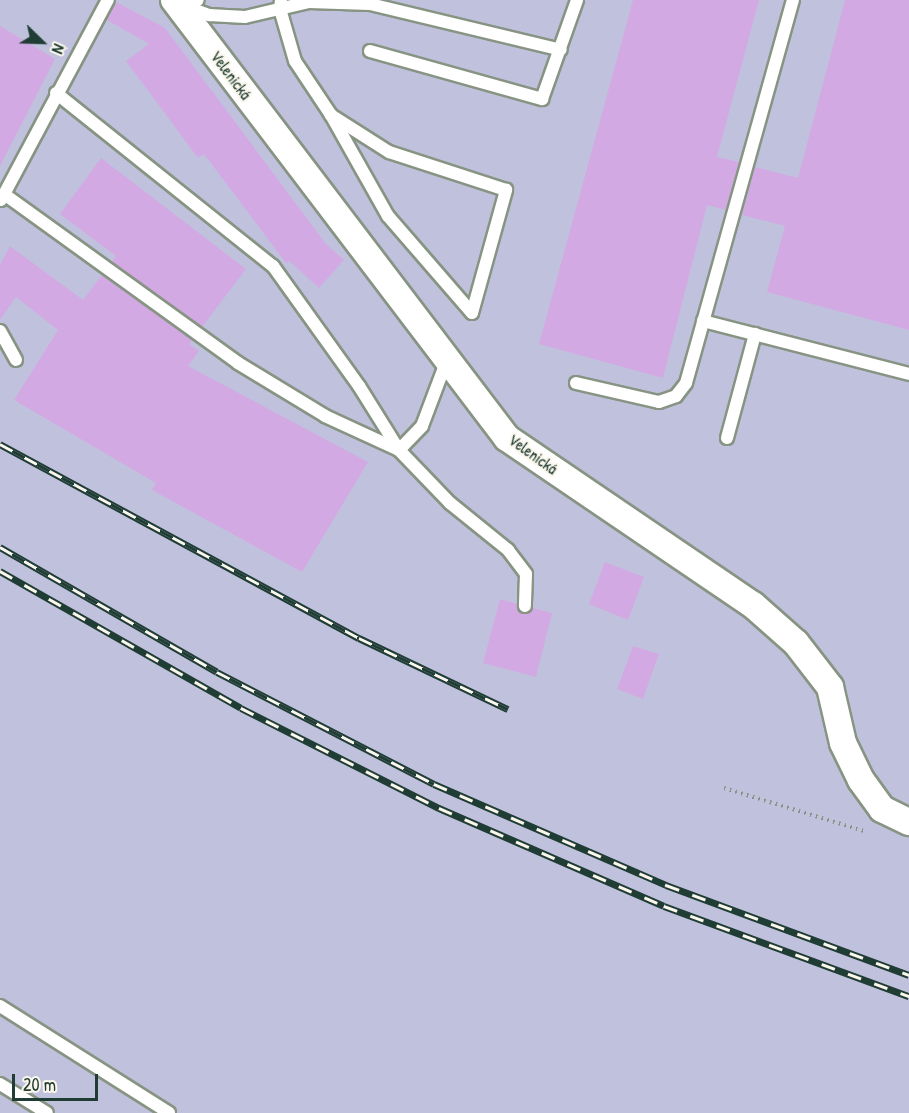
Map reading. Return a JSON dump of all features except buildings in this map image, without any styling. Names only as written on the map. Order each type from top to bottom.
[{"type":"street","name":"Velenická","points":[[183,1],[507,438],[753,605],[796,643],[830,687],[843,743],[861,780],[882,808],[909,822]]},
{"type":"lane","points":[[108,0],[56,93],[2,198],[238,363],[325,416],[399,450]]},
{"type":"lane","points":[[370,51],[542,99],[577,0]]},
{"type":"lane","points":[[576,383],[633,399],[659,402],[676,396],[686,383],[793,0]]},
{"type":"lane","points":[[183,1],[209,15],[236,17],[280,5],[309,2],[370,4],[561,50]]},
{"type":"lane","points":[[280,5],[295,61],[331,115],[388,216],[472,313],[506,190],[389,152],[331,115]]},
{"type":"lane","points":[[56,93],[273,266],[359,386],[399,450],[450,503],[508,550],[526,574],[525,606]]},
{"type":"lane","points":[[703,321],[909,374]]},
{"type":"lane","points":[[0,331],[16,360]]},
{"type":"lane","points":[[727,438],[755,334]]},
{"type":"lane","points":[[399,450],[422,426],[447,360]]},
{"type":"lane","points":[[0,1006],[169,1113]]},
{"type":"lane","points":[[0,1084],[47,1113]]},
{"type":"path","points":[[724,788],[869,832]]},
{"type":"shaded area","points":[[0,0],[909,0],[909,1113],[0,1113]]},
{"type":"railway","points":[[0,444],[359,638],[508,709]]},
{"type":"railway","points":[[0,547],[217,672],[434,784],[666,885],[909,975]]},
{"type":"railway","points":[[0,571],[241,708],[439,808],[664,906],[909,996]]}]
